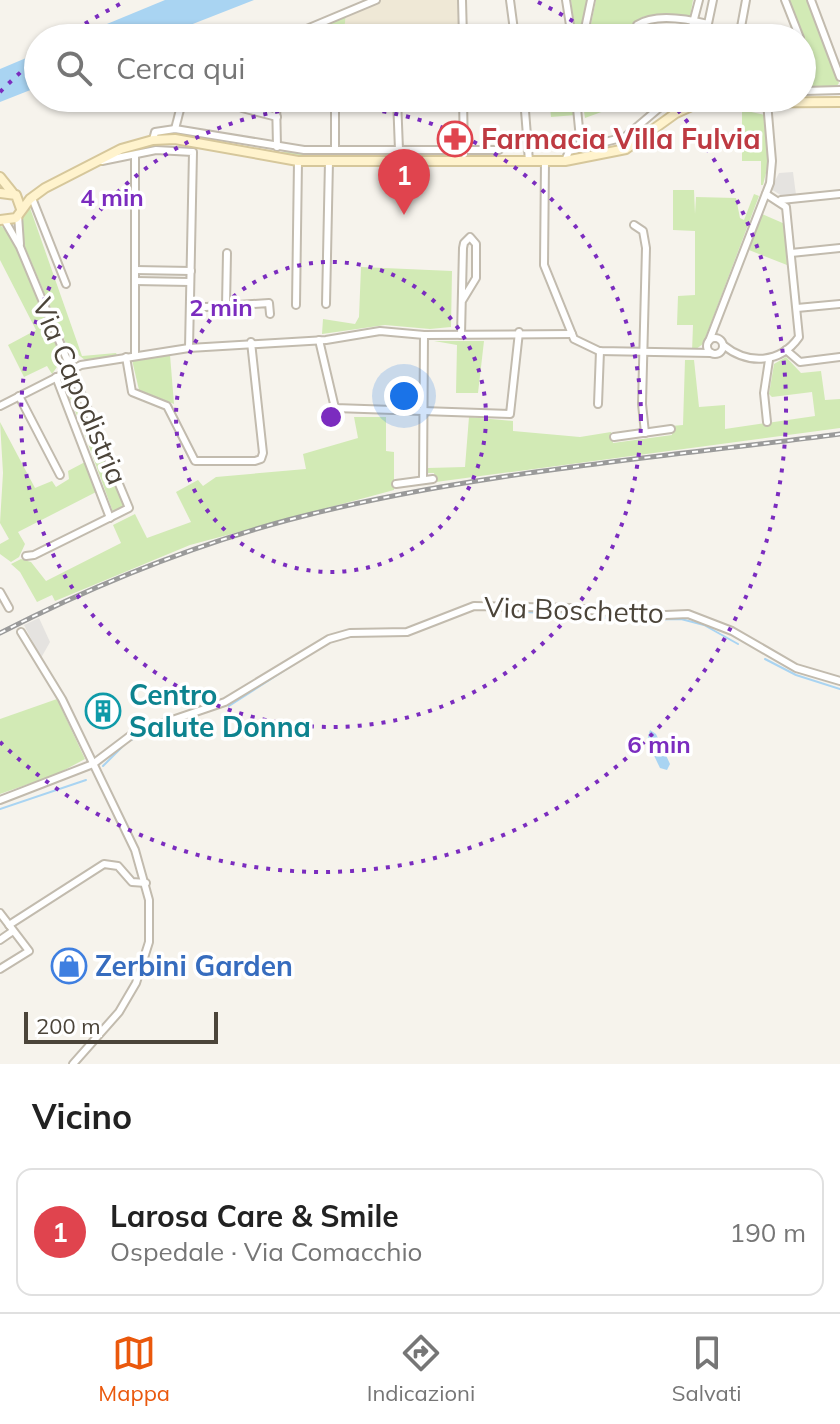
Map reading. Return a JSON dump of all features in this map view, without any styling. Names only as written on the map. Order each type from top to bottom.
[{"type":"main road","points":[[816,102],[840,102]]},
{"type":"main road","points":[[1,220],[20,212],[45,188],[96,161],[121,149],[175,134],[298,161],[565,161],[620,151],[678,112]]},
{"type":"main road","points":[[0,177],[14,194],[20,212]]},
{"type":"main road","points":[[0,193],[14,194],[45,188]]},
{"type":"street","points":[[319,24],[376,0]]},
{"type":"street","points":[[462,0],[463,24]]},
{"type":"street","points":[[510,0],[513,24]]},
{"type":"street","points":[[566,0],[570,24]]},
{"type":"street","points":[[586,24],[591,0]]},
{"type":"street","points":[[693,24],[699,0]]},
{"type":"street","points":[[639,24],[644,21],[694,20],[708,24],[713,0]]},
{"type":"street","points":[[742,24],[746,0]]},
{"type":"street","points":[[785,0],[794,24]]},
{"type":"street","points":[[811,0],[840,77]]},
{"type":"street","points":[[816,91],[840,90]]},
{"type":"street","points":[[180,112],[175,134],[277,147],[499,150]]},
{"type":"street","points":[[258,112],[277,117]]},
{"type":"street","points":[[277,112],[277,147]]},
{"type":"street","points":[[335,112],[335,150]]},
{"type":"street","points":[[398,112],[399,150]]},
{"type":"street","points":[[463,112],[464,161]]},
{"type":"street","points":[[525,112],[529,161]]},
{"type":"street","points":[[577,112],[581,149]]},
{"type":"street","points":[[565,161],[566,152],[625,137],[655,112]]},
{"type":"street","points":[[669,118],[670,112]]},
{"type":"street","points":[[711,348],[716,323],[767,192],[772,161],[768,112]]},
{"type":"street","points":[[121,149],[135,156]]},
{"type":"street","points":[[96,161],[156,150],[193,152],[189,348]]},
{"type":"street","points":[[135,156],[135,356]]},
{"type":"street","points":[[296,305],[298,161]]},
{"type":"street","points":[[326,304],[329,161]]},
{"type":"street","points":[[545,161],[544,265],[572,334],[580,344],[600,351],[694,355],[721,342]]},
{"type":"street","points":[[711,348],[769,360],[786,350],[799,337],[786,207],[767,192]]},
{"type":"street","points":[[781,200],[840,194]]},
{"type":"street","points":[[32,198],[66,284]]},
{"type":"street","name":"Via Capodistria","points":[[20,212],[20,247]]},
{"type":"street","name":"Via Capodistria","points":[[1,220],[20,247],[129,508],[110,518],[56,377]]},
{"type":"street","points":[[634,225],[641,228],[646,248],[642,404],[645,433]]},
{"type":"street","points":[[461,335],[463,258],[465,240],[470,237],[475,240],[476,278],[462,301]]},
{"type":"street","points":[[791,253],[840,248]]},
{"type":"street","points":[[226,306],[227,253]]},
{"type":"street","points":[[463,258],[476,259]]},
{"type":"street","points":[[135,270],[191,271]]},
{"type":"street","points":[[135,281],[190,282]]},
{"type":"street","points":[[190,308],[269,303],[270,314]]},
{"type":"street","points":[[797,308],[840,304]]},
{"type":"street","points":[[716,323],[721,342],[734,352]]},
{"type":"street","points":[[0,406],[72,369],[189,348],[319,340],[376,332],[424,335],[572,334]]},
{"type":"street","points":[[319,340],[335,408],[510,414],[519,332]]},
{"type":"street","points":[[423,480],[424,335]]},
{"type":"street","points":[[126,357],[132,392],[167,406],[195,461],[255,461],[261,459],[263,453],[251,342]]},
{"type":"street","points":[[711,348],[721,342]]},
{"type":"street","points":[[786,350],[800,362],[840,357]]},
{"type":"street","points":[[598,404],[600,351]]},
{"type":"street","points":[[767,422],[764,393],[769,360]]},
{"type":"street","points":[[19,396],[60,475]]},
{"type":"street","points":[[614,437],[671,429]]},
{"type":"street","points":[[396,484],[433,479]]},
{"type":"street","points":[[26,556],[110,518]]},
{"type":"street","points":[[0,592],[9,608]]},
{"type":"street","name":"Via Boschetto","points":[[0,800],[60,780],[93,764],[129,734],[225,702],[329,639],[350,633],[407,632],[479,605],[572,608],[643,616],[688,614],[732,631],[796,668],[840,681]]},
{"type":"street","points":[[21,632],[62,699],[135,850],[146,883],[149,934],[139,977],[119,1012],[73,1064]]},
{"type":"street","points":[[0,940],[11,928],[104,864],[118,866],[132,882],[146,883]]},
{"type":"street","points":[[0,913],[29,951],[0,969]]},
{"type":"shaded area","points":[[381,0],[458,0],[458,24],[345,24],[346,14]]},
{"type":"shaded area","points":[[793,172],[796,195],[782,196],[771,189],[779,173]]},
{"type":"shaded area","points":[[39,618],[50,642],[41,658],[24,625]]},
{"type":"green space","points":[[571,0],[588,0],[584,24],[574,24]]},
{"type":"green space","points":[[596,0],[693,0],[690,17],[675,14],[642,17],[635,24],[591,24]]},
{"type":"green space","points":[[789,0],[807,0],[839,83],[836,87],[816,86],[816,24],[798,24]]},
{"type":"green space","points":[[346,14],[345,24],[322,24]]},
{"type":"green space","points":[[550,112],[576,112],[576,115],[551,117]]},
{"type":"green space","points":[[584,112],[601,112],[585,118]]},
{"type":"green space","points":[[742,112],[765,115],[769,161],[763,185],[761,161],[742,161]]},
{"type":"green space","points":[[281,152],[460,154],[460,158],[298,158],[281,156]]},
{"type":"green space","points":[[673,190],[694,190],[695,214],[696,197],[736,198],[740,218],[744,220],[754,194],[759,196],[703,344],[692,352],[693,325],[677,325],[678,296],[695,295],[695,231],[673,230]]},
{"type":"green space","points":[[29,205],[82,356],[117,355],[85,360],[67,346],[21,238],[22,219]]},
{"type":"green space","points":[[762,214],[785,224],[787,265],[749,250]]},
{"type":"green space","points":[[0,225],[17,249],[46,313],[58,352],[59,364],[52,374],[47,366],[24,377],[8,345],[36,330],[0,260]]},
{"type":"green space","points":[[361,267],[452,271],[451,327],[430,329],[385,325],[322,334],[323,319],[355,324],[359,317]]},
{"type":"green space","points":[[434,341],[484,341],[478,393],[456,393],[457,345]]},
{"type":"green space","points":[[170,355],[174,404],[139,390],[132,360]]},
{"type":"green space","points":[[786,357],[801,373],[821,371],[825,400],[840,399],[840,428],[436,482],[434,473],[428,473],[428,468],[465,467],[469,417],[513,421],[513,431],[580,437],[611,432],[613,443],[672,435],[671,426],[683,425],[685,360],[694,360],[699,407],[725,405],[725,429],[815,416],[812,392],[772,397],[769,394],[774,364]]},
{"type":"green space","points":[[69,375],[91,421],[81,426],[62,378]]},
{"type":"green space","points":[[354,417],[386,417],[386,451],[394,452],[394,490],[190,545],[55,601],[52,595],[37,602],[20,572],[11,564],[21,559],[31,562],[46,581],[121,543],[113,525],[135,514],[147,538],[191,522],[176,492],[198,480],[203,486],[216,477],[306,469],[303,454],[358,438]]},
{"type":"green space","points":[[0,422],[35,488],[52,481],[56,487],[69,479],[68,471],[85,462],[98,491],[18,532],[25,544],[19,557],[11,562],[0,554],[0,544],[9,539],[0,523],[3,473]]},
{"type":"green space","points":[[92,425],[125,505],[113,512],[83,430]]},
{"type":"green space","points":[[57,699],[85,759],[57,774],[0,794],[0,719]]},
{"type":"water","points":[[165,0],[254,0],[193,24],[107,24]]},
{"type":"water","points":[[24,59],[24,93],[0,102],[0,69]]},
{"type":"water","points":[[650,730],[656,734],[670,764],[667,770],[660,768],[647,741]]},
{"type":"waterway","points":[[502,610],[629,620],[681,619],[704,625],[738,644]]},
{"type":"waterway","points":[[765,659],[796,675],[840,689]]},
{"type":"waterway","points":[[229,706],[299,661]]},
{"type":"waterway","points":[[128,741],[176,722]]},
{"type":"waterway","points":[[103,766],[124,745]]},
{"type":"waterway","points":[[0,809],[86,780]]},
{"type":"railway","points":[[0,633],[70,599],[177,555],[288,520],[355,504],[492,478],[840,434]]},
{"type":"place","name":"Farmacia Villa Fulvia","points":[[455,139]]},
{"type":"place","name":"Larosa Care & Smile","points":[[404,215]]},
{"type":"place","name":"Centro Salute Donna","points":[[103,711]]},
{"type":"place","name":"Zerbini Garden","points":[[69,966]]}]
